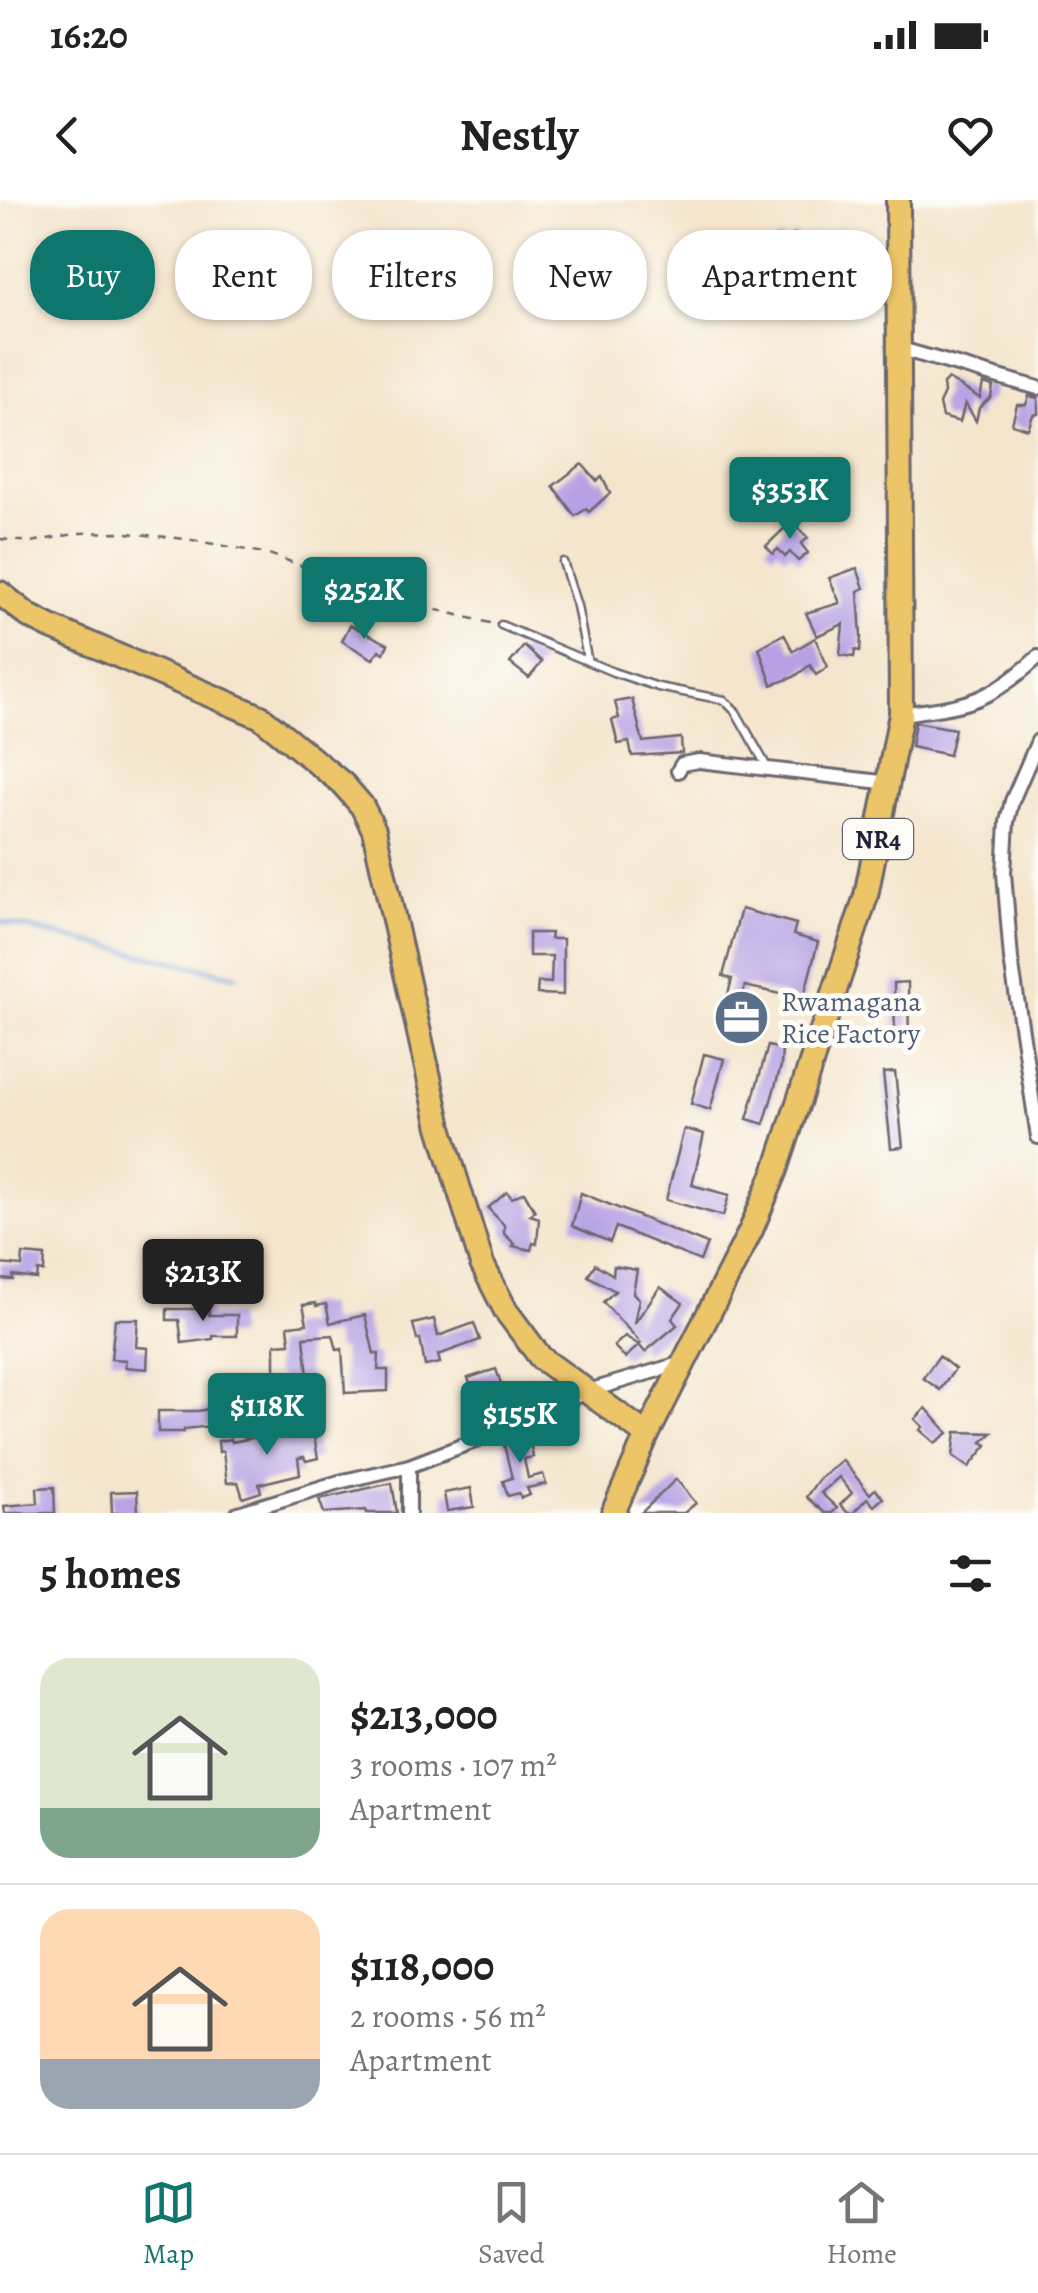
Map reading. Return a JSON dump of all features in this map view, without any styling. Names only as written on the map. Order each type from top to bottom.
[{"type":"highway","name":"NR4","points":[[613,1513],[647,1436],[752,1230],[782,1154],[861,914],[890,783],[901,714],[898,200]]},
{"type":"highway","points":[[0,593],[29,616],[51,627],[262,717],[343,784],[362,806],[374,830],[440,1127],[473,1240],[493,1287],[523,1336],[557,1372],[647,1436]]},
{"type":"street","points":[[901,349],[1038,388]]},
{"type":"street","points":[[901,714],[973,703],[992,694],[1038,657]]},
{"type":"street","points":[[1038,741],[1012,801],[1004,844],[1004,873],[1011,959],[1038,1137]]},
{"type":"street","points":[[678,770],[689,761],[890,783]]},
{"type":"street","points":[[238,1513],[339,1482],[409,1466],[511,1428],[585,1392],[685,1362]]},
{"type":"street","points":[[409,1466],[409,1513]]},
{"type":"lane","points":[[563,562],[577,606],[587,660]]},
{"type":"lane","points":[[502,625],[658,687],[724,700],[736,712],[767,768]]},
{"type":"path","points":[[0,539],[31,542],[80,533],[117,532],[186,538],[269,554],[397,600],[502,625]]},
{"type":"building","points":[[948,379],[980,398],[983,383],[993,386],[991,397],[979,408],[976,421],[965,403],[960,422],[942,417],[939,404],[943,384]]},
{"type":"building","points":[[1029,396],[1038,398],[1038,414],[1033,415],[1028,429],[1012,424],[1017,405],[1026,405]]},
{"type":"building","points":[[582,464],[597,481],[602,477],[610,493],[589,512],[586,509],[575,516],[553,486]]},
{"type":"building","points":[[792,521],[808,538],[801,544],[808,553],[798,561],[790,552],[785,557],[778,549],[773,554],[766,546]]},
{"type":"building","points":[[857,568],[864,588],[858,591],[861,637],[860,651],[855,650],[854,657],[840,655],[843,624],[817,636],[806,613],[840,603],[829,578]]},
{"type":"building","points":[[350,625],[388,644],[384,653],[379,650],[373,659],[342,641]]},
{"type":"building","points":[[784,634],[793,651],[815,638],[828,667],[816,675],[810,665],[794,677],[772,685],[759,648]]},
{"type":"building","points":[[524,646],[542,662],[529,678],[510,663]]},
{"type":"building","points":[[632,699],[643,742],[681,738],[682,753],[632,756],[629,742],[618,744],[612,720],[619,718],[615,702]]},
{"type":"building","points":[[915,722],[955,729],[949,755],[911,747]]},
{"type":"building","points":[[741,909],[796,924],[793,935],[818,942],[797,1010],[782,1006],[785,995],[745,986],[739,1006],[726,1002],[732,979],[723,976]]},
{"type":"building","points":[[529,933],[551,933],[550,939],[563,939],[563,995],[537,994],[538,982],[551,983],[552,956],[529,956]]},
{"type":"building","points":[[908,982],[909,1042],[895,1042],[894,983]]},
{"type":"building","points":[[768,1046],[782,1049],[764,1124],[747,1119]]},
{"type":"building","points":[[704,1054],[724,1059],[710,1110],[691,1104]]},
{"type":"building","points":[[895,1072],[903,1147],[891,1148],[883,1073]]},
{"type":"building","points":[[684,1129],[704,1134],[692,1185],[729,1195],[723,1216],[666,1200]]},
{"type":"building","points":[[507,1192],[512,1198],[524,1192],[535,1211],[530,1215],[539,1218],[537,1244],[533,1243],[531,1250],[513,1246],[504,1234],[504,1225],[488,1208]]},
{"type":"building","points":[[581,1193],[707,1244],[700,1261],[616,1227],[610,1242],[572,1226]]},
{"type":"building","points":[[171,1244],[229,1246],[230,1262],[201,1265],[201,1270],[169,1266]]},
{"type":"building","points":[[23,1254],[45,1256],[44,1272],[38,1271],[37,1279],[0,1279],[0,1264],[22,1266]]},
{"type":"building","points":[[595,1264],[613,1275],[614,1266],[637,1270],[633,1293],[639,1299],[634,1324],[660,1287],[683,1303],[672,1319],[677,1325],[645,1352],[603,1302],[615,1291],[588,1276]]},
{"type":"building","points":[[326,1304],[330,1323],[365,1315],[374,1354],[379,1354],[378,1370],[388,1370],[388,1391],[345,1393],[342,1349],[337,1350],[333,1335],[304,1337],[314,1394],[284,1399],[279,1375],[275,1375],[275,1344],[290,1343],[288,1326],[307,1324],[303,1305]]},
{"type":"building","points":[[167,1309],[209,1309],[209,1315],[237,1315],[237,1336],[213,1336],[182,1343],[179,1320],[167,1320]]},
{"type":"building","points":[[115,1319],[138,1319],[136,1347],[148,1348],[147,1369],[125,1367],[126,1360],[111,1359]]},
{"type":"building","points":[[434,1319],[438,1336],[474,1323],[480,1340],[438,1355],[440,1363],[425,1366],[413,1324]]},
{"type":"building","points":[[625,1336],[639,1345],[625,1358],[614,1346]]},
{"type":"building","points":[[939,1356],[955,1369],[940,1390],[923,1378]]},
{"type":"building","points":[[496,1369],[504,1392],[476,1401],[468,1378]]},
{"type":"building","points":[[219,1407],[221,1425],[158,1432],[158,1411]]},
{"type":"building","points":[[926,1408],[948,1433],[935,1443],[920,1430],[923,1427],[915,1419]]},
{"type":"building","points":[[312,1426],[318,1458],[298,1458],[300,1474],[259,1484],[261,1492],[243,1498],[238,1482],[227,1483],[218,1441],[232,1442]]},
{"type":"building","points":[[528,1432],[533,1457],[524,1459],[528,1478],[543,1474],[546,1484],[527,1488],[530,1495],[521,1498],[519,1493],[508,1496],[503,1481],[512,1478],[503,1441]]},
{"type":"building","points":[[956,1432],[992,1433],[982,1442],[987,1445],[969,1467],[953,1456]]},
{"type":"building","points":[[842,1460],[870,1494],[875,1489],[883,1498],[874,1506],[867,1498],[853,1513],[848,1513],[840,1505],[852,1493],[839,1477],[821,1493],[837,1508],[832,1513],[825,1513],[806,1497],[818,1480]]},
{"type":"building","points":[[676,1479],[696,1503],[684,1513],[641,1513]]},
{"type":"building","points":[[392,1483],[397,1513],[324,1513],[319,1499]]},
{"type":"building","points":[[54,1487],[55,1513],[5,1513],[4,1506],[38,1503],[37,1488]]},
{"type":"building","points":[[471,1488],[474,1507],[447,1511],[444,1493]]},
{"type":"building","points":[[137,1491],[138,1513],[112,1513],[111,1492]]},
{"type":"waterway","points":[[0,922],[236,976]]},
{"type":"place","name":"Rwamagana Rice Factory","points":[[742,1017]]}]
